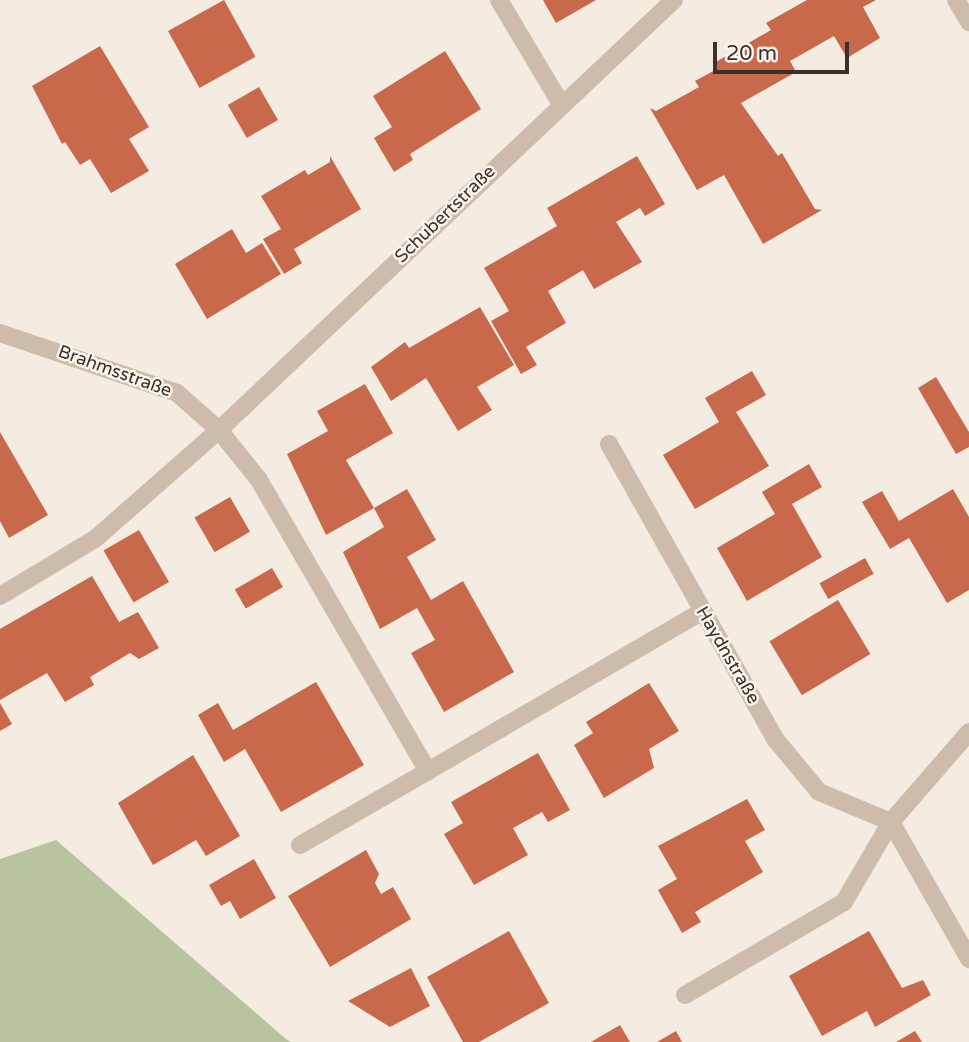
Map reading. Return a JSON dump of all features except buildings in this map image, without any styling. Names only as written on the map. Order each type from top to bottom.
[{"type":"street","points":[[499,0],[561,104]]},
{"type":"street","name":"Schubertstraße","points":[[0,596],[95,539],[219,430],[674,0]]},
{"type":"street","points":[[956,0],[969,22]]},
{"type":"street","name":"Brahmsstraße","points":[[0,333],[177,393],[219,430]]},
{"type":"street","points":[[219,430],[259,480],[428,771]]},
{"type":"street","name":"Haydnstraße","points":[[610,444],[776,740],[819,792],[891,822]]},
{"type":"street","points":[[300,845],[703,611]]},
{"type":"street","points":[[685,995],[844,902],[891,822],[969,732]]},
{"type":"street","points":[[891,822],[969,959]]},
{"type":"green space","points":[[56,840],[291,1042],[0,1042],[0,859]]}]
